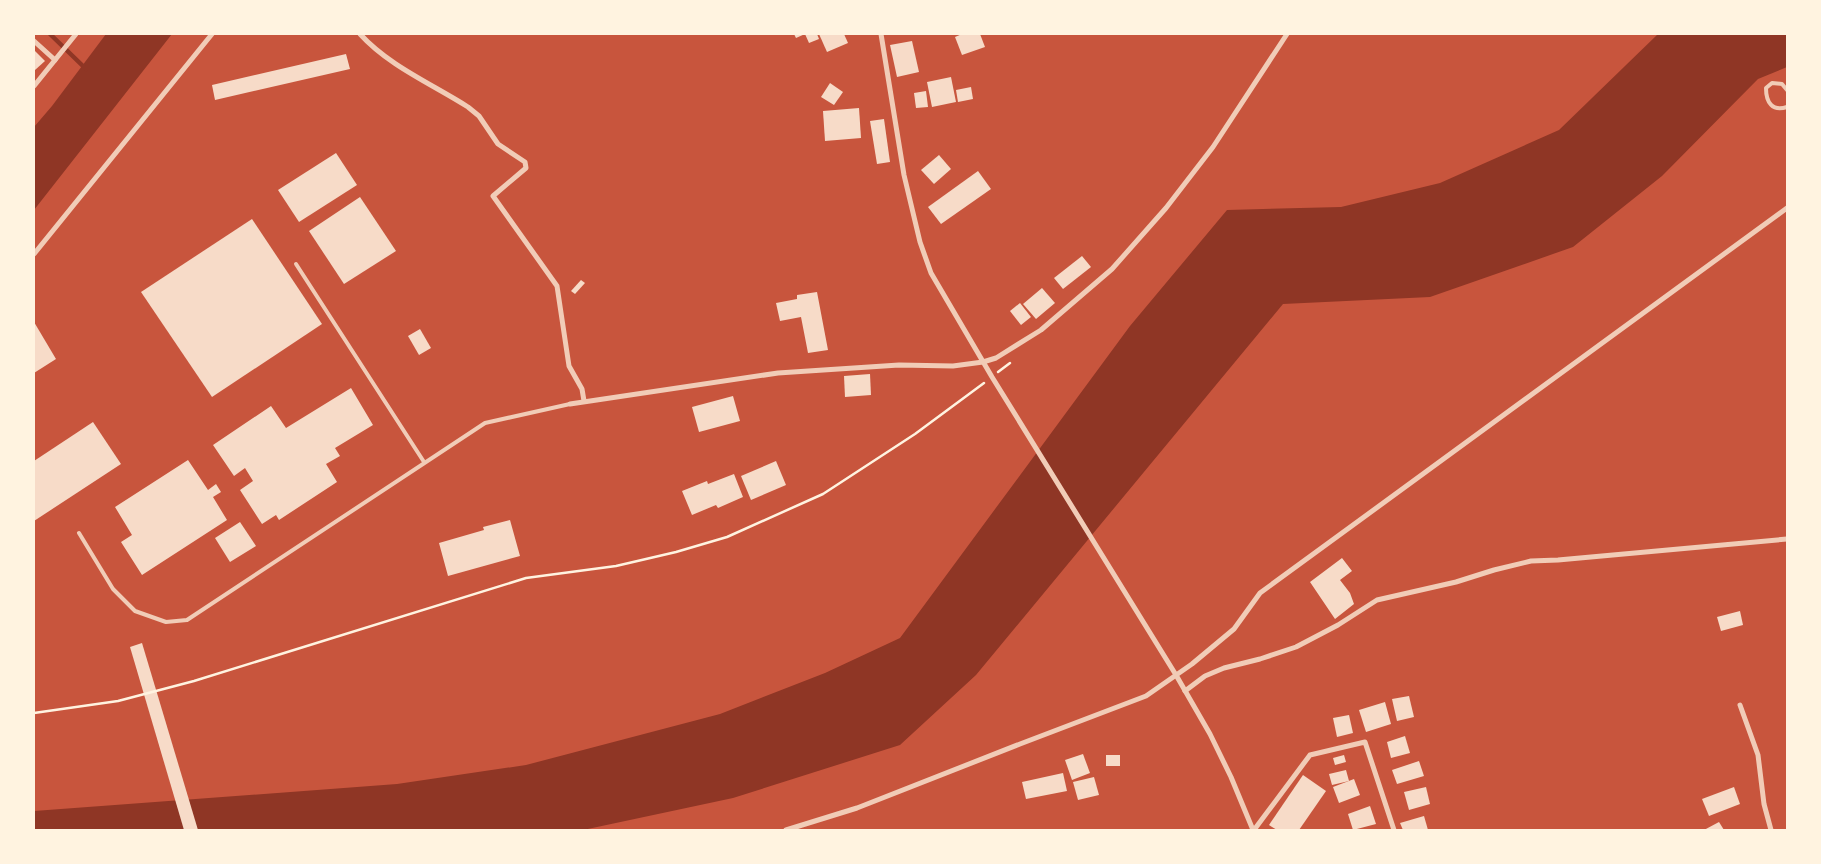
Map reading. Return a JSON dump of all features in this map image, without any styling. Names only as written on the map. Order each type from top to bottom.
[{"type":"street","points":[[34,86],[76,34]]},
{"type":"street","points":[[34,254],[212,34]]},
{"type":"street","points":[[360,34],[373,48],[396,64],[468,107],[479,116],[498,144],[525,162],[526,168],[493,196],[557,286],[569,366],[582,389],[584,401]]},
{"type":"street","points":[[881,34],[904,175],[920,242],[931,273],[992,377],[1176,675],[1210,734],[1231,777],[1253,830]]},
{"type":"street","points":[[570,404],[778,373],[899,365],[953,366],[983,362],[996,358],[1040,330],[1112,268],[1166,208],[1214,147],[1288,34]]},
{"type":"street","points":[[34,41],[56,58]]},
{"type":"street","points":[[786,830],[857,808],[1146,696],[1192,664],[1234,629],[1260,593],[1787,208]]},
{"type":"street","points":[[1185,691],[1205,676],[1224,668],[1296,647],[1338,625],[1377,600],[1456,582],[1494,570],[1532,561],[1787,539]]},
{"type":"street","points":[[1740,705],[1758,755],[1764,804],[1771,830]]},
{"type":"street","points":[[1253,830],[1310,755],[1365,742],[1394,830]]},
{"type":"lane","points":[[1787,90],[1782,84],[1772,83],[1766,88],[1766,99],[1772,107],[1781,109],[1787,107]]},
{"type":"lane","points":[[296,264],[424,462]]},
{"type":"lane","points":[[79,533],[113,589],[135,611],[166,622],[187,620],[485,423],[570,404]]},
{"type":"path","points":[[34,713],[118,702],[184,684],[526,578],[616,566],[676,552],[727,537],[823,494],[915,434],[1016,358]]},
{"type":"shaded area","points":[[106,34],[172,34],[34,210],[34,127]]},
{"type":"shaded area","points":[[1658,34],[1787,34],[1787,67],[1758,79],[1662,176],[1573,247],[1430,297],[1283,304],[976,675],[900,745],[733,798],[583,830],[34,830],[34,811],[397,784],[526,765],[720,714],[825,673],[900,638],[1130,326],[1227,210],[1341,207],[1440,183],[1559,130]]},
{"type":"building","points":[[794,34],[805,34],[796,38]]},
{"type":"building","points":[[805,34],[817,34],[819,39],[809,43]]},
{"type":"building","points":[[819,34],[844,34],[848,43],[827,52]]},
{"type":"building","points":[[962,34],[980,34],[985,47],[962,55],[955,37]]},
{"type":"building","points":[[912,41],[919,72],[897,77],[890,45]]},
{"type":"building","points":[[34,50],[45,61],[35,70],[34,69]]},
{"type":"building","points":[[346,54],[350,69],[215,100],[212,85]]},
{"type":"building","points":[[951,77],[956,102],[932,107],[927,82]]},
{"type":"building","points":[[830,83],[843,92],[834,105],[821,97]]},
{"type":"building","points":[[971,87],[973,99],[958,102],[956,90]]},
{"type":"building","points":[[926,91],[928,107],[916,108],[914,93]]},
{"type":"building","points":[[859,108],[861,138],[825,141],[823,111]]},
{"type":"building","points":[[884,119],[890,162],[877,164],[870,121]]},
{"type":"building","points":[[336,153],[357,185],[299,222],[278,190]]},
{"type":"building","points":[[939,155],[951,169],[934,184],[921,170]]},
{"type":"building","points":[[978,171],[991,189],[941,224],[928,207]]},
{"type":"building","points":[[360,197],[396,251],[344,284],[309,231]]},
{"type":"building","points":[[252,219],[322,324],[212,397],[141,292]]},
{"type":"building","points":[[1082,256],[1091,267],[1063,289],[1054,278]]},
{"type":"building","points":[[581,280],[585,283],[575,294],[571,291]]},
{"type":"building","points":[[1042,288],[1055,303],[1036,319],[1023,304]]},
{"type":"building","points":[[817,292],[828,350],[808,353],[801,317],[780,321],[776,303],[797,299],[797,295]]},
{"type":"building","points":[[1020,303],[1031,317],[1021,325],[1010,311]]},
{"type":"building","points":[[34,322],[56,359],[34,373]]},
{"type":"building","points":[[420,329],[431,348],[419,355],[408,336]]},
{"type":"building","points":[[870,374],[871,395],[845,397],[844,376]]},
{"type":"building","points":[[351,388],[373,425],[335,448],[340,456],[326,464],[337,482],[279,520],[276,515],[262,524],[240,490],[253,481],[245,468],[234,476],[213,445],[271,406],[286,428]]},
{"type":"building","points":[[733,396],[740,421],[699,432],[692,407]]},
{"type":"building","points":[[93,422],[121,464],[34,521],[34,461]]},
{"type":"building","points":[[188,460],[208,490],[216,484],[221,492],[213,497],[227,520],[142,575],[121,542],[132,535],[115,507]]},
{"type":"building","points":[[776,461],[786,485],[751,500],[741,476]]},
{"type":"building","points":[[734,474],[743,497],[718,508],[716,505],[692,515],[682,491],[707,481],[708,484]]},
{"type":"building","points":[[510,520],[520,556],[448,576],[439,543],[484,530],[483,527]]},
{"type":"building","points":[[240,522],[256,546],[230,562],[215,538]]},
{"type":"building","points":[[1342,558],[1352,571],[1340,580],[1350,593],[1354,604],[1335,619],[1310,582]]},
{"type":"building","points":[[1740,611],[1743,625],[1721,631],[1717,617]]},
{"type":"building","points":[[142,643],[198,830],[184,830],[130,647]]},
{"type":"building","points":[[1409,696],[1414,717],[1397,721],[1392,699]]},
{"type":"building","points":[[1385,702],[1391,724],[1366,732],[1359,710]]},
{"type":"building","points":[[1349,715],[1353,733],[1337,737],[1333,718]]},
{"type":"building","points":[[1405,736],[1410,753],[1391,758],[1387,742]]},
{"type":"building","points":[[1083,754],[1090,773],[1072,780],[1065,760]]},
{"type":"building","points":[[1106,755],[1120,755],[1120,766],[1106,766]]},
{"type":"building","points":[[1344,755],[1346,762],[1335,765],[1333,758]]},
{"type":"building","points":[[1419,761],[1424,776],[1397,784],[1392,770]]},
{"type":"building","points":[[1346,770],[1349,781],[1332,785],[1329,774]]},
{"type":"building","points":[[1063,773],[1067,791],[1026,799],[1022,782]]},
{"type":"building","points":[[1303,775],[1326,791],[1299,830],[1277,830],[1269,825]]},
{"type":"building","points":[[1094,777],[1099,795],[1078,800],[1073,782]]},
{"type":"building","points":[[1354,779],[1360,795],[1339,803],[1333,787]]},
{"type":"building","points":[[1426,787],[1430,804],[1409,810],[1404,792]]},
{"type":"building","points":[[1734,787],[1740,804],[1709,816],[1702,799]]},
{"type":"building","points":[[1370,806],[1376,824],[1353,830],[1348,814]]},
{"type":"building","points":[[1424,816],[1428,830],[1403,830],[1400,823]]},
{"type":"building","points":[[1719,822],[1724,830],[1704,830]]},
{"type":"waterway","points":[[50,34],[86,69]]}]
